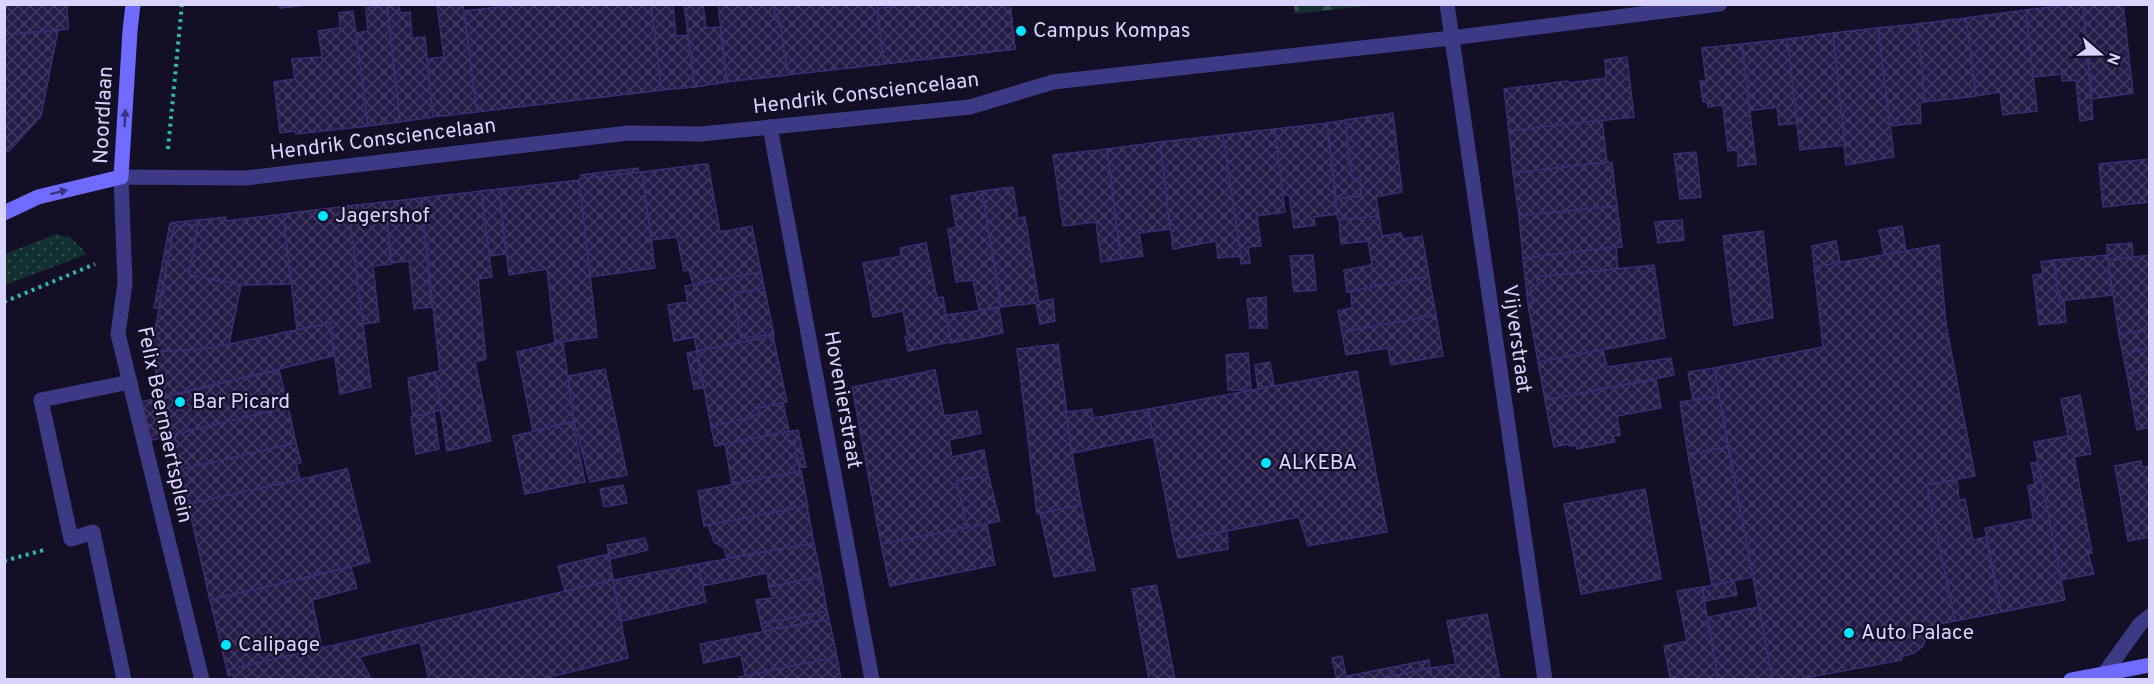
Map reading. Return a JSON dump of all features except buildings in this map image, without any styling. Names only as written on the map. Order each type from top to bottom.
[{"type":"street","name":"Noordlaan","points":[[4,213],[38,197],[121,177],[133,4]]},
{"type":"street","name":"Vijverstraat","points":[[1447,4],[1545,680]]},
{"type":"street","name":"Hendrik Consciencelaan","points":[[121,177],[246,178],[628,133],[701,134],[970,107],[1053,82],[1451,38],[1720,4]]},
{"type":"street","name":"Hovenierstraat","points":[[770,127],[872,680]]},
{"type":"street","name":"Felix Beernaertsplein","points":[[121,177],[125,283],[118,334],[202,680]]},
{"type":"street","points":[[124,680],[93,532],[71,539],[41,400],[130,382]]},
{"type":"street","points":[[2111,677],[2140,624],[2150,616]]},
{"type":"street","points":[[2071,680],[2111,677],[2150,666]]},
{"type":"path","points":[[164,178],[182,4]]},
{"type":"path","points":[[4,302],[124,252]]},
{"type":"path","points":[[4,561],[43,551]]},
{"type":"green space","points":[[1294,4],[1373,5],[1295,14]]},
{"type":"green space","points":[[56,234],[71,238],[87,254],[5,285],[5,254]]},
{"type":"place","name":"Campus Kompas","points":[[1021,31]]},
{"type":"place","name":"Jagershof","points":[[323,216]]},
{"type":"place","name":"Bar Picard","points":[[180,402]]},
{"type":"place","name":"ALKEBA","points":[[1266,463]]},
{"type":"place","name":"Auto Palace","points":[[1849,633]]},
{"type":"place","name":"Calipage","points":[[226,645]]}]
